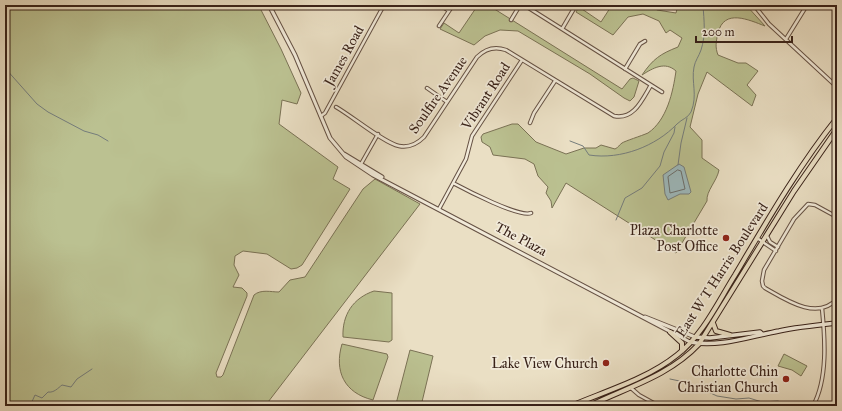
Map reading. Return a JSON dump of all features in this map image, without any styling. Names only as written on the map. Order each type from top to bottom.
[{"type":"main road","name":"East W T Harris Boulevard","points":[[571,406],[651,372],[682,352],[695,337],[798,172],[837,118]]},
{"type":"main road","name":"East W T Harris Boulevard","points":[[589,406],[670,369],[699,344],[714,323],[810,167],[837,129]]},
{"type":"main road","points":[[714,323],[716,331],[730,335]]},
{"type":"main road","name":"The Plaza","points":[[690,342],[699,344],[837,323]]},
{"type":"main road","points":[[670,332],[682,343],[682,352]]},
{"type":"main road","name":"The Plaza","points":[[695,337],[704,338],[760,332],[762,334]]},
{"type":"street","name":"The Plaza","points":[[269,5],[292,49],[330,138],[342,153],[359,166],[387,180]]},
{"type":"street","name":"James Road","points":[[320,116],[325,113],[384,5]]},
{"type":"street","points":[[440,5],[449,11]]},
{"type":"street","points":[[439,26],[453,5]]},
{"type":"street","points":[[511,20],[520,5]]},
{"type":"street","points":[[524,5],[662,92]]},
{"type":"street","points":[[562,29],[576,5]]},
{"type":"street","points":[[754,5],[763,17],[837,87]]},
{"type":"street","points":[[786,39],[807,5]]},
{"type":"street","points":[[625,69],[640,44],[645,41]]},
{"type":"street","name":"Soulfire Avenue","points":[[336,107],[398,146],[415,144],[424,137],[475,59],[484,51],[495,48],[504,49],[606,112],[619,117],[627,116],[634,111],[651,85]]},
{"type":"street","name":"Vibrant Road","points":[[439,209],[466,159],[472,136],[522,60]]},
{"type":"street","points":[[530,123],[534,113],[555,80]]},
{"type":"street","points":[[427,88],[447,102]]},
{"type":"street","points":[[361,164],[378,134]]},
{"type":"street","name":"The Plaza","points":[[342,153],[439,209],[690,342]]},
{"type":"street","points":[[453,183],[492,202],[525,214],[531,213]]},
{"type":"street","points":[[837,217],[815,205],[808,204],[794,219],[776,252],[764,270],[762,281],[762,286],[808,309],[822,308],[837,299]]},
{"type":"street","points":[[767,236],[770,242],[778,247]]},
{"type":"street","points":[[757,238],[776,252]]},
{"type":"street","points":[[813,406],[822,381],[824,324],[822,308]]},
{"type":"street","name":"The Plaza","points":[[645,317],[650,317],[695,337]]},
{"type":"street","points":[[631,387],[639,395],[659,406]]},
{"type":"green space","points":[[5,5],[258,5],[260,8],[301,93],[297,104],[282,100],[279,124],[338,167],[333,179],[350,189],[302,265],[297,268],[291,269],[267,254],[243,251],[235,256],[234,265],[239,275],[233,287],[242,288],[247,293],[247,296],[216,373],[217,377],[221,377],[223,375],[254,295],[263,291],[279,292],[290,280],[305,277],[363,189],[375,179],[420,204],[265,406],[5,406]]},
{"type":"green space","points":[[478,5],[488,5],[622,89],[630,79],[633,78],[639,81],[634,97],[630,101],[624,98],[590,74],[518,31],[500,30],[485,36],[474,45],[440,29],[444,23],[459,33]]},
{"type":"green space","points":[[612,5],[651,5],[657,10],[676,13],[678,5],[746,5],[765,26],[738,18],[731,18],[721,25],[716,44],[718,55],[738,63],[746,63],[758,71],[747,85],[756,95],[752,106],[707,72],[698,94],[690,127],[702,140],[702,158],[719,170],[708,193],[707,201],[676,253],[566,183],[552,208],[551,201],[546,193],[548,187],[538,176],[534,164],[525,159],[493,155],[490,147],[482,142],[481,137],[483,134],[512,124],[518,124],[536,142],[566,154],[584,148],[596,148],[601,145],[615,149],[622,143],[648,133],[655,127],[660,121],[668,105],[676,71],[668,66],[663,66],[650,70],[642,75],[657,58],[678,47],[682,38],[670,30],[666,33],[659,21],[643,14],[628,17],[613,35],[576,12],[579,7],[601,22]]},
{"type":"green space","points":[[374,291],[392,293],[392,340],[389,342],[343,337],[344,322],[350,308],[360,298]]},
{"type":"green space","points":[[342,344],[387,354],[388,357],[373,400],[363,397],[355,392],[344,380],[339,363]]},
{"type":"green space","points":[[410,350],[433,356],[421,406],[396,404]]},
{"type":"green space","points":[[784,354],[807,366],[801,376],[792,370],[778,366]]},
{"type":"water","points":[[679,164],[684,167],[691,192],[689,194],[680,194],[668,200],[665,194],[663,175]]},
{"type":"waterway","points":[[570,141],[583,146],[589,155],[601,156],[625,153],[637,150],[659,139],[688,116],[691,112],[694,100],[694,67],[704,39],[703,5]]},
{"type":"waterway","points":[[5,68],[37,104],[48,112],[84,131],[98,135],[108,141]]},
{"type":"waterway","points":[[678,165],[687,118]]},
{"type":"waterway","points":[[616,220],[625,198],[642,188],[660,166],[664,152],[674,133],[675,127]]},
{"type":"waterway","points":[[30,406],[35,395],[42,398],[48,392],[54,391],[62,385],[71,387],[77,379],[92,369]]},
{"type":"waterway","points":[[670,379],[689,383],[717,396],[736,399],[749,398],[762,402],[778,401],[788,406]]},
{"type":"place","name":"Plaza Charlotte Post Office","points":[[726,238]]},
{"type":"place","name":"Lake View Church","points":[[606,363]]},
{"type":"place","name":"Charlotte Chin Christian Church","points":[[786,379]]}]
